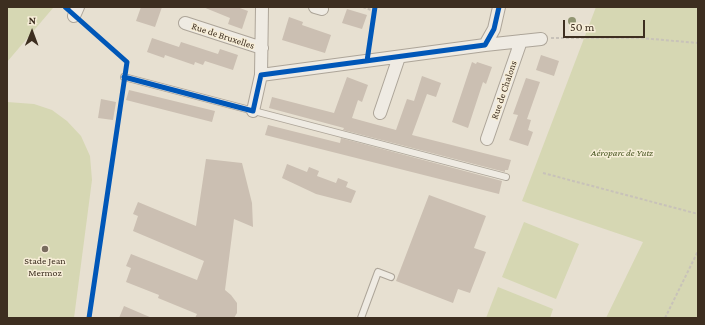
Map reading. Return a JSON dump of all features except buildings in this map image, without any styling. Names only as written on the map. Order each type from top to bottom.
[{"type":"street","points":[[253,111],[261,75],[262,7]]},
{"type":"street","points":[[485,45],[494,29],[498,7]]},
{"type":"street","name":"Rue de Bruxelles","points":[[185,23],[262,48]]},
{"type":"street","points":[[261,75],[485,45],[542,39]]},
{"type":"street","name":"Rue de Chalons","points":[[487,139],[521,41]]},
{"type":"street","points":[[380,113],[399,57]]},
{"type":"lane","points":[[124,77],[506,177]]},
{"type":"lane","points":[[361,318],[378,272],[391,277]]},
{"type":"path","points":[[363,7],[374,11]]},
{"type":"path","points":[[367,61],[375,7]]},
{"type":"path","points":[[542,39],[641,38],[698,43]]},
{"type":"path","points":[[543,173],[698,214]]},
{"type":"path","points":[[665,318],[698,251]]},
{"type":"green space","points":[[7,7],[53,8],[7,62]]},
{"type":"green space","name":"Aéroparc de Yutz","points":[[596,7],[698,7],[698,318],[606,318],[643,242],[522,201]]},
{"type":"green space","name":"Stade Jean Mermoz","points":[[7,102],[34,104],[52,110],[67,121],[81,136],[90,156],[92,180],[74,318],[7,318]]},
{"type":"green space","points":[[524,222],[579,244],[556,299],[502,277]]},
{"type":"green space","points":[[498,287],[553,309],[550,318],[486,318]]},
{"type":"cycle path","points":[[65,7],[127,62],[89,318]]},
{"type":"cycle path","points":[[367,61],[375,7]]},
{"type":"cycle path","points":[[124,77],[253,111],[261,75],[485,45],[494,29],[499,7]]},
{"type":"place","name":"Stade Jean Mermoz","points":[[45,249]]}]
